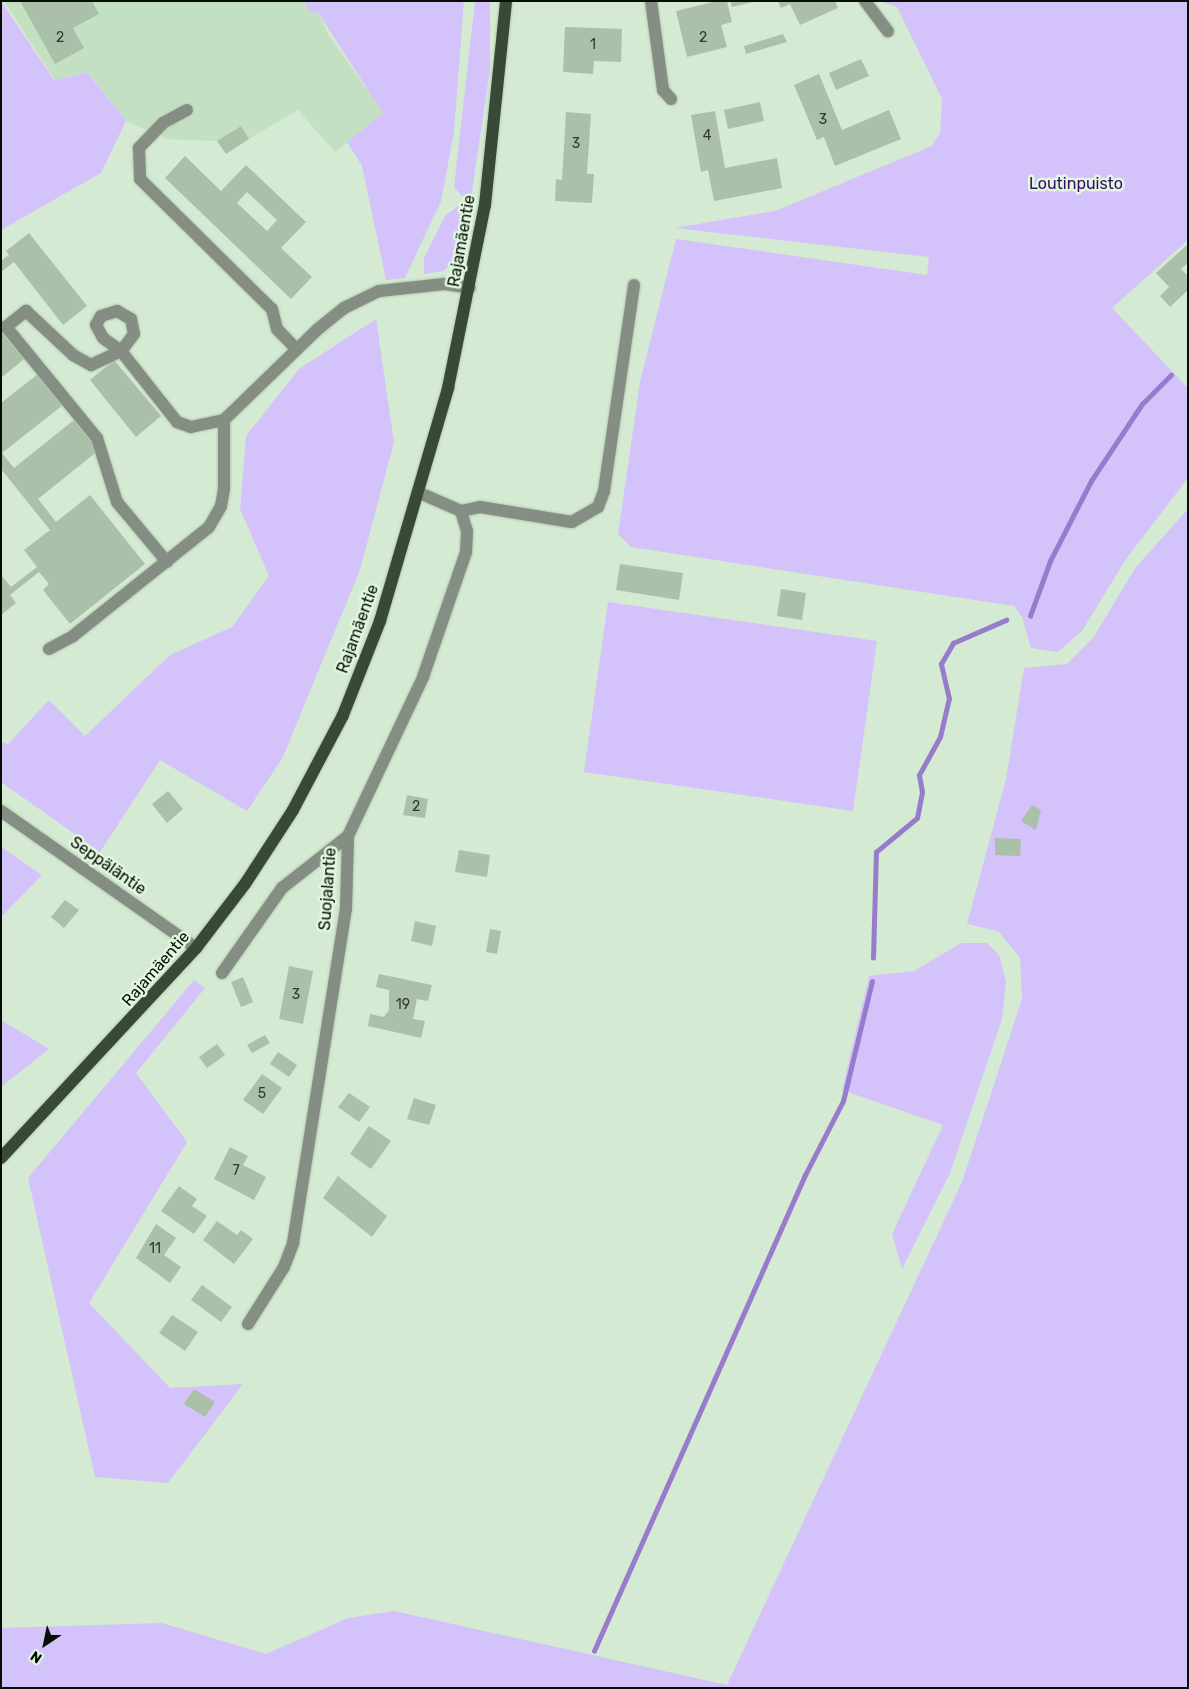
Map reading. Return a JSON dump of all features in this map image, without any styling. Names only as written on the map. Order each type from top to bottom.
[{"type":"main road","name":"Rajamäentie","points":[[1,1158],[137,1017],[196,948],[245,884],[293,810],[343,715],[380,620],[420,493],[470,288],[485,205],[506,1]]},
{"type":"street","points":[[651,1],[663,90],[672,99]]},
{"type":"street","points":[[865,1],[888,31]]},
{"type":"street","points":[[187,110],[163,123],[139,148],[140,179],[272,309],[277,329],[296,349]]},
{"type":"street","points":[[167,562],[117,502],[97,438],[6,327],[26,311],[73,355],[91,365],[121,352],[177,422],[191,427],[224,420],[296,349],[344,308],[379,291],[445,284],[470,288]]},
{"type":"street","points":[[420,493],[462,511],[480,507],[572,522],[598,507],[604,491],[634,285]]},
{"type":"street","points":[[49,649],[73,636],[209,527],[221,506],[224,420]]},
{"type":"street","name":"Suojalantie","points":[[248,1324],[284,1267],[293,1243],[346,909],[348,836],[423,677],[455,590],[466,552],[467,531],[462,511]]},
{"type":"street","name":"Seppäläntie","points":[[1,811],[196,948]]},
{"type":"street","points":[[222,973],[282,888],[348,836]]},
{"type":"shaded area","points":[[4,1],[313,1],[329,36],[384,113],[335,152],[298,110],[249,139],[241,126],[217,141],[167,139],[126,121],[89,73],[55,80]]},
{"type":"green space","points":[[1,1],[54,80],[88,73],[126,121],[101,173],[1,230]]},
{"type":"green space","points":[[304,1],[464,1],[454,132],[441,201],[405,278],[386,280],[362,166],[347,142],[383,113],[319,14],[309,11]]},
{"type":"green space","points":[[475,1],[490,1],[490,69],[471,198],[462,196],[454,187]]},
{"type":"green space","name":"Loutinpuisto","points":[[880,1],[1188,1],[1188,240],[1112,308],[1188,388],[1188,478],[1126,559],[1082,631],[1058,652],[1031,648],[1022,617],[1014,606],[631,547],[618,534],[640,382],[676,239],[927,275],[929,257],[675,228],[775,211],[932,146],[940,133],[942,99],[897,7]]},
{"type":"green space","points":[[458,206],[470,209],[458,254],[444,271],[424,274],[424,258],[445,216]]},
{"type":"green space","points":[[376,319],[394,442],[360,570],[282,759],[247,811],[160,760],[100,852],[1,782],[1,742],[8,744],[49,700],[85,736],[170,655],[232,627],[269,576],[240,509],[246,436],[299,369]]},
{"type":"green space","points":[[1188,509],[1188,1688],[1,1688],[1,1628],[162,1623],[266,1654],[348,1618],[394,1611],[727,1685],[962,1182],[1022,999],[1020,958],[998,931],[967,924],[1006,779],[1024,668],[1067,664],[1093,638],[1136,567]]},
{"type":"green space","points":[[608,602],[877,641],[853,811],[584,772]]},
{"type":"green space","points":[[1,847],[42,875],[1,917]]},
{"type":"green space","points":[[961,943],[987,943],[999,955],[1006,982],[1002,1019],[950,1173],[902,1269],[892,1234],[943,1125],[842,1090],[869,976],[914,971]]},
{"type":"green space","points":[[194,980],[205,988],[136,1073],[187,1142],[89,1303],[170,1388],[243,1384],[168,1483],[95,1477],[28,1178]]},
{"type":"green space","points":[[1,1020],[49,1049],[1,1087]]},
{"type":"building","points":[[20,1],[92,1],[99,14],[73,28],[84,48],[55,64]]},
{"type":"building","points":[[717,1],[727,1],[732,22],[721,25],[727,47],[687,57],[676,11]]},
{"type":"building","points":[[730,1],[752,1],[753,2],[732,7]]},
{"type":"building","points":[[778,1],[835,1],[838,8],[800,25],[790,4],[781,8]]},
{"type":"building","points":[[565,27],[622,29],[621,62],[594,61],[593,74],[563,72]]},
{"type":"building","points":[[783,34],[787,42],[746,54],[744,46]]},
{"type":"building","points":[[861,59],[869,76],[836,90],[829,73]]},
{"type":"building","points":[[819,74],[842,130],[889,110],[901,139],[835,166],[824,137],[817,140],[794,85]]},
{"type":"building","points":[[760,102],[764,121],[728,129],[724,110]]},
{"type":"building","points":[[715,111],[725,168],[777,158],[782,188],[714,201],[708,170],[701,172],[691,115]]},
{"type":"building","points":[[566,112],[591,114],[587,174],[594,174],[592,203],[555,201],[556,179],[562,180]]},
{"type":"building","points":[[241,126],[249,139],[226,154],[217,141]]},
{"type":"building","points":[[185,156],[221,191],[246,165],[306,222],[281,248],[312,277],[291,299],[165,178]],"holes":[[[247,192],[277,220],[267,231],[237,203]]]},
{"type":"building","points":[[29,233],[87,306],[63,325],[14,262],[1,272],[1,261],[9,255],[6,251]]},
{"type":"building","points":[[1188,244],[1188,263],[1181,269],[1188,276],[1188,290],[1170,307],[1160,296],[1169,287],[1156,273]]},
{"type":"building","points":[[1,331],[24,359],[1,378]]},
{"type":"building","points":[[114,360],[161,416],[136,437],[90,380]]},
{"type":"building","points":[[38,374],[63,405],[2,453],[14,468],[74,420],[99,450],[38,499],[56,522],[90,495],[145,564],[70,624],[43,590],[49,584],[39,572],[10,595],[16,603],[1,615],[1,575],[11,587],[37,567],[24,550],[50,530],[1,469],[1,403]]},
{"type":"building","points":[[620,564],[683,573],[679,600],[616,590]]},
{"type":"building","points":[[781,589],[806,593],[802,620],[777,616]]},
{"type":"building","points":[[168,791],[183,809],[167,823],[152,804]]},
{"type":"building","points":[[407,795],[428,799],[425,818],[403,815]]},
{"type":"building","points":[[1032,805],[1041,810],[1036,830],[1021,821]]},
{"type":"building","points":[[995,838],[1021,839],[1020,856],[995,855]]},
{"type":"building","points":[[459,850],[490,855],[487,877],[455,872]]},
{"type":"building","points":[[65,900],[79,910],[64,928],[51,917]]},
{"type":"building","points":[[415,921],[436,926],[432,946],[411,941]]},
{"type":"building","points":[[490,929],[501,931],[497,954],[486,952]]},
{"type":"building","points":[[289,966],[313,971],[303,1024],[279,1019]]},
{"type":"building","points":[[379,974],[432,985],[428,1001],[417,999],[413,1019],[425,1021],[421,1038],[368,1026],[370,1014],[384,1017],[389,1010],[389,990],[376,987]]},
{"type":"building","points":[[243,977],[253,1002],[241,1007],[231,982]]},
{"type":"building","points":[[265,1035],[270,1043],[252,1053],[247,1045]]},
{"type":"building","points":[[217,1044],[225,1055],[207,1068],[199,1057]]},
{"type":"building","points":[[278,1052],[297,1065],[289,1077],[270,1064]]},
{"type":"building","points":[[262,1074],[282,1088],[263,1114],[243,1100]]},
{"type":"building","points":[[349,1093],[370,1107],[359,1122],[338,1107]]},
{"type":"building","points":[[414,1098],[436,1105],[429,1125],[407,1119]]},
{"type":"building","points":[[369,1126],[391,1141],[371,1169],[350,1154]]},
{"type":"building","points":[[230,1147],[248,1156],[243,1165],[266,1177],[254,1200],[214,1179]]},
{"type":"building","points":[[338,1176],[387,1216],[372,1237],[323,1198]]},
{"type":"building","points":[[179,1186],[197,1199],[192,1206],[207,1216],[194,1234],[161,1211]]},
{"type":"building","points":[[217,1221],[237,1235],[241,1230],[253,1239],[234,1264],[203,1240]]},
{"type":"building","points":[[156,1224],[176,1238],[164,1255],[181,1267],[170,1283],[136,1258]]},
{"type":"building","points":[[202,1285],[232,1307],[221,1322],[191,1300]]},
{"type":"building","points":[[172,1315],[198,1332],[185,1351],[159,1333]]},
{"type":"building","points":[[194,1389],[215,1402],[205,1417],[184,1404]]},
{"type":"waterway","points":[[1030,616],[1050,561],[1091,481],[1142,404],[1171,375]]},
{"type":"waterway","points":[[873,958],[876,852],[917,818],[922,792],[919,775],[940,737],[949,699],[941,664],[953,643],[1006,620]]},
{"type":"waterway","points":[[594,1651],[805,1175],[843,1101],[872,981]]}]
